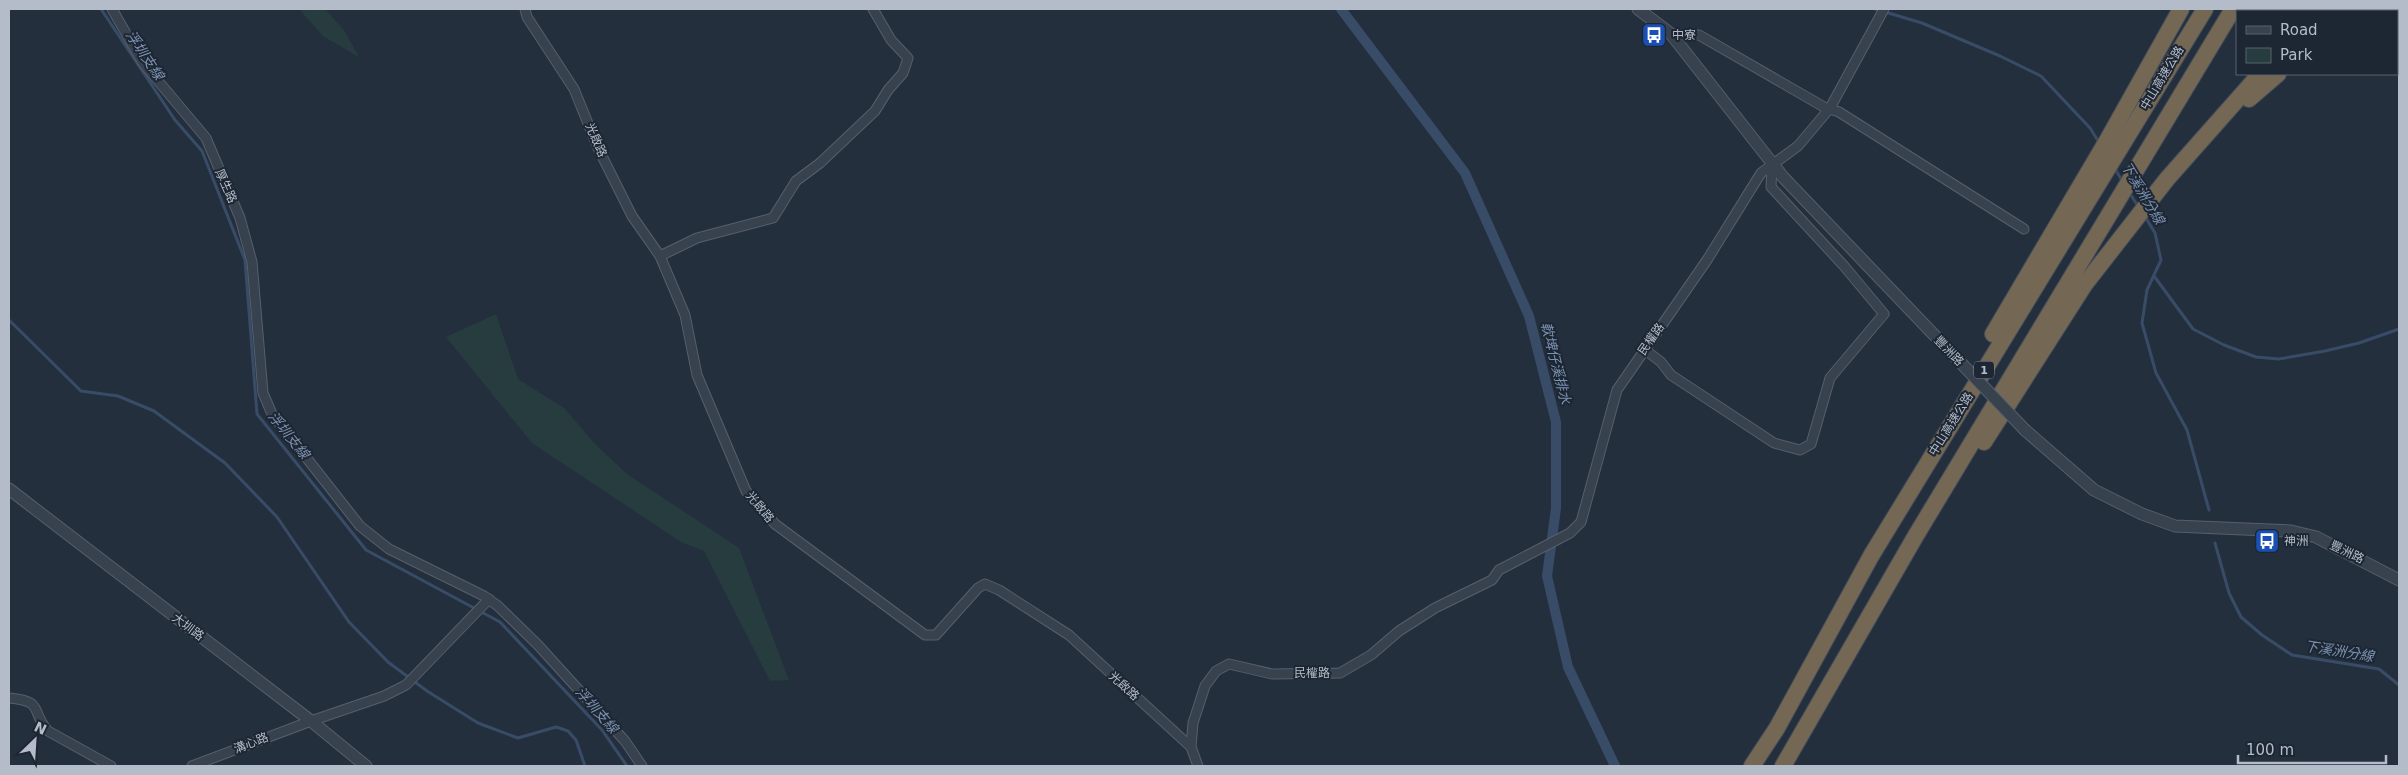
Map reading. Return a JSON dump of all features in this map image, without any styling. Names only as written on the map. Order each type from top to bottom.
[{"type":"highway","points":[[2117,140],[2181,9]]},
{"type":"highway","name":"中山高速公路","points":[[1752,766],[1777,728],[1871,556],[2093,180],[2117,140],[2205,9]]},
{"type":"highway","name":"中山高速公路","points":[[1783,766],[1915,537],[2115,202],[2233,9]]},
{"type":"highway","points":[[1915,537],[1971,462],[2085,284],[2167,179],[2233,109],[2259,75]]},
{"type":"highway","points":[[2233,109],[2277,75]]},
{"type":"street","name":"厚生路","points":[[112,9],[143,63],[206,138],[240,218],[252,262],[263,393],[268,407],[276,420],[326,484],[369,534],[400,555],[489,599],[505,612],[625,741],[642,766]]},
{"type":"street","name":"光啟路","points":[[525,9],[527,17],[574,89],[598,148],[632,216],[660,256],[685,315],[697,375],[728,450],[746,491],[775,524],[925,635],[936,635],[978,588],[985,584],[999,590],[1069,635],[1191,747]]},
{"type":"street","points":[[660,256],[697,238],[773,218],[796,181],[820,163],[875,111],[885,94],[903,73],[909,61],[891,40],[873,9]]},
{"type":"street","name":"豐洲路","points":[[1638,9],[1671,34],[1783,177],[2025,430],[2094,490],[2142,514],[2175,526],[2291,531],[2316,537],[2354,554],[2399,580]]},
{"type":"street","name":"民權路","points":[[1198,766],[1191,747],[1193,723],[1205,686],[1216,671],[1229,664],[1272,674],[1340,673],[1371,655],[1399,631],[1436,608],[1492,580],[1499,570],[1536,549],[1570,533],[1581,522],[1617,390],[1707,260],[1761,172],[1798,146],[1830,108],[1883,9]]},
{"type":"street","points":[[1671,34],[1699,35],[1839,112],[2024,230]]},
{"type":"street","points":[[1644,349],[1661,362],[1671,374],[1774,443],[1800,450],[1812,444],[1830,378],[1884,314],[1844,266],[1771,187],[1772,165]]},
{"type":"street","name":"大圳路","points":[[9,490],[311,721],[366,766]]},
{"type":"street","name":"溝心路","points":[[192,766],[311,721],[384,696],[411,680],[489,599]]},
{"type":"street","points":[[9,698],[25,700],[32,704],[39,713],[42,723],[48,732],[111,766]]},
{"type":"green space","points":[[299,9],[325,9],[344,30],[359,57],[323,36]]},
{"type":"green space","points":[[496,314],[518,379],[564,408],[596,445],[627,474],[739,548],[789,680],[770,681],[704,551],[681,542],[532,443],[446,337]]},
{"type":"waterway","name":"浮圳支線","points":[[101,9],[175,120],[202,151],[245,260],[257,414],[366,550],[500,622],[602,730],[627,766]]},
{"type":"waterway","name":"軟埤仔溪排水","points":[[1341,9],[1465,173],[1529,316],[1556,422],[1556,508],[1547,576],[1568,667],[1615,766]]},
{"type":"waterway","name":"下溪洲分線","points":[[1875,9],[1922,23],[2000,56],[2041,76],[2090,128],[2100,144]]},
{"type":"waterway","name":"下溪洲分線","points":[[2115,169],[2123,182]]},
{"type":"waterway","name":"下溪洲分線","points":[[2129,192],[2139,208]]},
{"type":"waterway","name":"下溪洲分線","points":[[2144,215],[2155,233],[2161,260],[2147,290],[2142,323],[2156,373],[2187,430],[2209,510]]},
{"type":"waterway","points":[[2154,276],[2193,329],[2224,345],[2256,357],[2279,359],[2325,351],[2359,343],[2399,329]]},
{"type":"waterway","points":[[9,320],[81,391],[118,396],[154,411],[225,463],[277,517],[349,622],[388,662],[427,691],[478,723],[518,738],[556,727],[568,731],[576,740],[585,766]]},
{"type":"waterway","name":"下溪洲分線","points":[[2215,543],[2229,593],[2241,617],[2262,635],[2292,655],[2379,669],[2399,685]]},
{"type":"place","name":"中寮","points":[[1654,35]]},
{"type":"place","name":"神洲","points":[[2267,541]]}]
